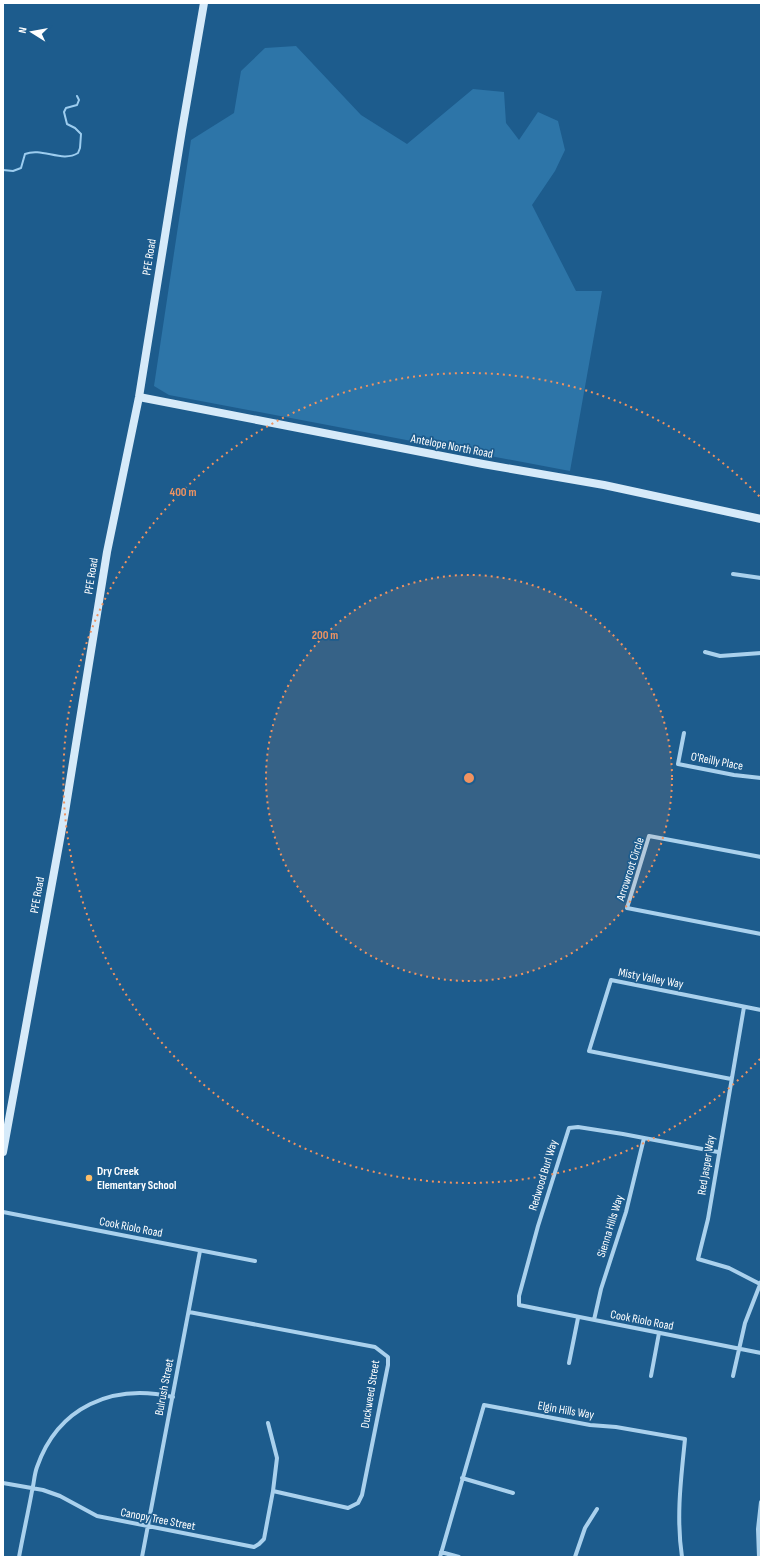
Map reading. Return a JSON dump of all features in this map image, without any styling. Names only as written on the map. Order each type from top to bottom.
[{"type":"main road","name":"PFE Road","points":[[3,1152],[65,812],[107,552],[139,397],[186,102],[204,3]]},
{"type":"main road","name":"Antelope North Road","points":[[139,397],[483,464],[604,485],[761,519]]},
{"type":"street","points":[[733,574],[761,578]]},
{"type":"street","points":[[705,652],[720,656],[761,653]]},
{"type":"street","name":"O'Reilly Place","points":[[684,733],[678,764],[734,775],[761,778]]},
{"type":"street","name":"Arrowroot Circle","points":[[761,857],[649,836],[627,908],[761,934]]},
{"type":"street","name":"Misty Valley Way","points":[[732,1079],[589,1051],[611,980],[761,1010]]},
{"type":"street","name":"Red Jasper Way","points":[[744,1007],[718,1152],[708,1219],[698,1259],[729,1268],[761,1283]]},
{"type":"street","name":"Redwood Burl Way","points":[[519,1305],[519,1296],[538,1226],[569,1128],[578,1127],[718,1152]]},
{"type":"street","name":"Sienna Hills Way","points":[[594,1320],[601,1289],[626,1212],[644,1138]]},
{"type":"street","name":"Cook Riolo Road","points":[[3,1212],[255,1262]]},
{"type":"street","name":"Bulrush Street","points":[[142,1557],[200,1251]]},
{"type":"street","points":[[733,1376],[751,1304],[761,1283]]},
{"type":"street","name":"Cook Riolo Road","points":[[519,1305],[578,1318],[761,1353]]},
{"type":"street","name":"Duckweed Street","points":[[189,1312],[375,1347],[388,1357],[388,1365],[362,1494],[358,1503],[348,1508],[273,1491]]},
{"type":"street","points":[[569,1363],[578,1318]]},
{"type":"street","points":[[651,1376],[659,1334]]},
{"type":"street","points":[[18,1557],[36,1469],[43,1451],[55,1432],[79,1410],[97,1401],[124,1393],[154,1393],[173,1397]]},
{"type":"street","name":"Elgin Hills Way","points":[[440,1557],[484,1405],[590,1425],[616,1427],[685,1440],[678,1526],[682,1557]]},
{"type":"street","name":"Canopy Tree Street","points":[[3,1483],[33,1488],[60,1496],[97,1516],[254,1547],[260,1544],[264,1539],[273,1491],[277,1458],[268,1424]]},
{"type":"street","points":[[462,1478],[513,1493]]},
{"type":"street","points":[[759,1557],[758,1529],[761,1502]]},
{"type":"street","points":[[575,1557],[585,1528],[597,1509]]},
{"type":"street","points":[[441,1552],[459,1557]]},
{"type":"shaded area","points":[[296,46],[361,115],[407,144],[473,89],[504,92],[506,123],[519,140],[538,112],[558,121],[565,150],[555,171],[532,205],[576,291],[602,291],[570,471],[169,395],[154,386],[191,140],[234,113],[241,71],[265,48]]},
{"type":"waterway","points":[[3,170],[13,171],[21,168],[25,154],[32,152],[59,156],[72,156],[78,153],[81,134],[75,128],[67,124],[64,112],[66,108],[77,105],[79,100],[77,96]]},
{"type":"place","name":"Dry Creek Elementary School","points":[[89,1178]]}]
